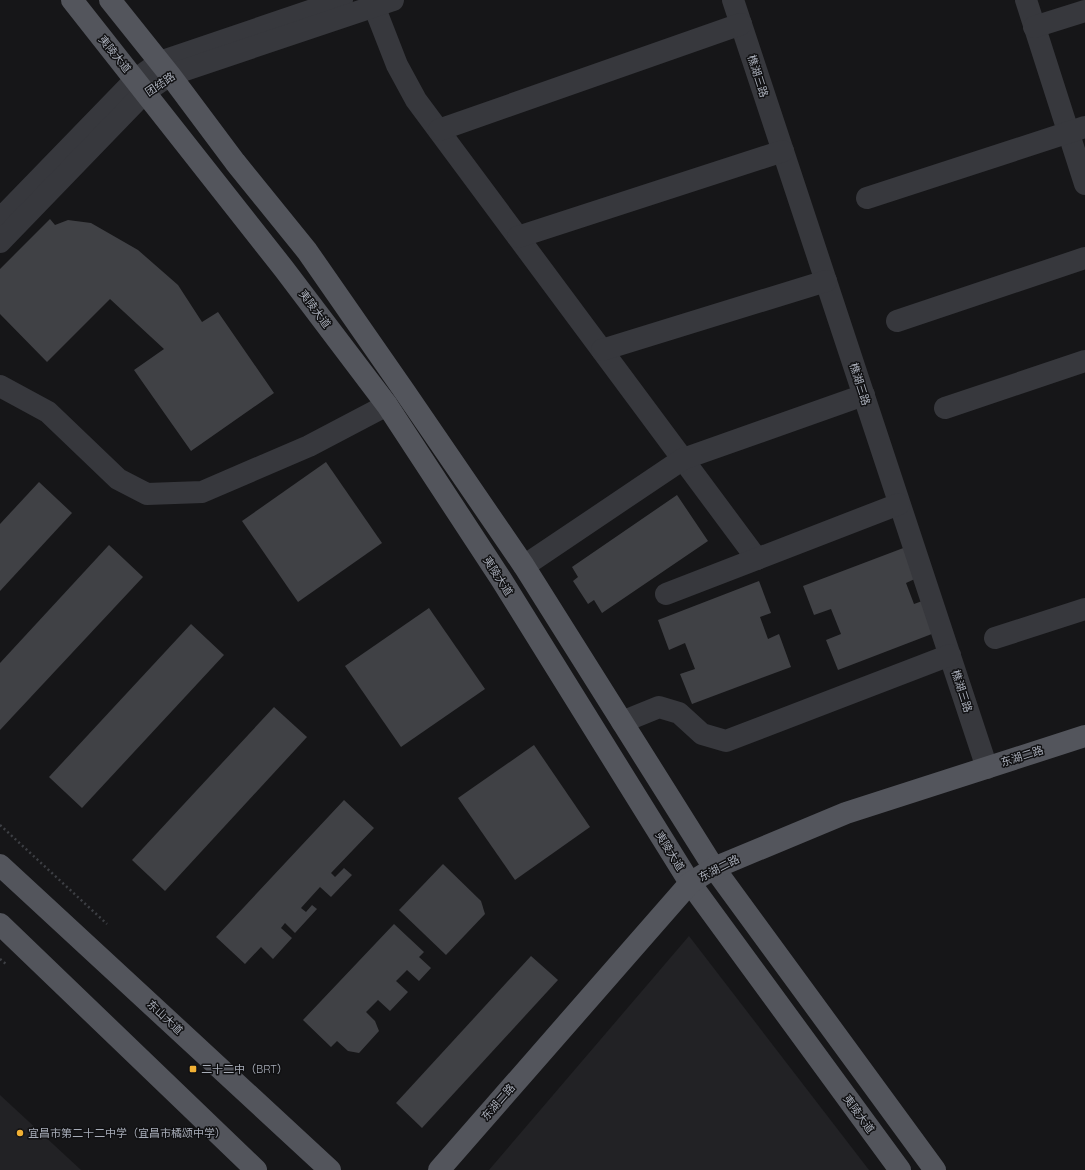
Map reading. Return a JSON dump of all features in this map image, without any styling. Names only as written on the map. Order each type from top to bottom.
[{"type":"main road","name":"夷陵大道","points":[[72,0],[284,269],[387,405],[501,579],[690,883],[900,1170]]},
{"type":"main road","points":[[110,0],[165,69],[234,162],[307,251],[524,566],[714,868],[935,1170]]},
{"type":"main road","name":"东湖二路","points":[[439,1170],[690,883],[714,868],[846,813],[1085,736]]},
{"type":"main road","name":"东山大道","points":[[0,865],[330,1170]]},
{"type":"main road","points":[[0,924],[256,1170]]},
{"type":"street","name":"团结路","points":[[0,219],[140,86],[165,69],[342,0]]},
{"type":"street","points":[[1026,0],[1034,27],[1076,130],[1085,184]]},
{"type":"street","name":"樵湖三路","points":[[736,1],[740,24],[987,768]]},
{"type":"street","name":"团结路","points":[[165,69],[383,3]]},
{"type":"street","points":[[383,3],[398,65],[416,100],[757,559]]},
{"type":"street","points":[[1034,27],[1085,11]]},
{"type":"street","points":[[439,130],[740,24]]},
{"type":"street","name":"团结路","points":[[0,242],[140,86]]},
{"type":"street","points":[[867,198],[1076,130]]},
{"type":"street","points":[[518,237],[783,151]]},
{"type":"street","points":[[897,321],[1085,258]]},
{"type":"street","points":[[602,350],[826,281]]},
{"type":"street","points":[[945,408],[1085,361]]},
{"type":"street","points":[[0,386],[48,412],[118,479],[147,494],[202,492],[309,446],[387,405]]},
{"type":"street","points":[[524,566],[682,459],[864,395]]},
{"type":"street","points":[[666,594],[899,504]]},
{"type":"street","points":[[995,638],[1085,609]]},
{"type":"street","points":[[622,722],[659,707],[679,713],[702,734],[726,741],[950,655]]},
{"type":"path","points":[[0,825],[107,924]]},
{"type":"shaded area","points":[[689,936],[869,1170],[489,1170]]},
{"type":"shaded area","name":"宜昌市第二十二中学（宜昌市橘颂中学）","points":[[0,1095],[81,1170],[0,1170]]},
{"type":"building","points":[[50,219],[55,225],[68,220],[91,223],[138,250],[178,285],[202,322],[218,312],[274,393],[191,451],[134,370],[164,349],[110,299],[47,362],[0,314],[0,269]]},
{"type":"building","points":[[326,462],[382,543],[298,602],[242,521]]},
{"type":"building","points":[[39,482],[72,513],[0,591],[0,524]]},
{"type":"building","points":[[677,495],[708,541],[602,613],[594,600],[588,604],[573,581],[578,577],[572,567]]},
{"type":"building","points":[[109,545],[143,577],[0,730],[0,663]]},
{"type":"building","points":[[906,547],[917,578],[906,583],[914,604],[925,600],[937,632],[838,670],[826,640],[841,634],[831,609],[814,615],[803,586]]},
{"type":"building","points":[[759,581],[771,613],[760,617],[768,639],[779,634],[791,667],[692,704],[680,674],[695,669],[685,643],[669,650],[658,620]]},
{"type":"building","points":[[429,608],[485,689],[401,747],[345,666]]},
{"type":"building","points":[[191,624],[224,655],[82,808],[49,777]]},
{"type":"building","points":[[274,707],[307,737],[165,891],[132,860]]},
{"type":"building","points":[[534,745],[590,827],[515,880],[458,798]]},
{"type":"building","points":[[344,800],[374,828],[331,873],[335,877],[344,868],[352,875],[331,897],[320,887],[301,908],[306,912],[312,905],[317,909],[295,933],[285,923],[281,928],[292,938],[273,959],[261,947],[245,964],[216,937]]},
{"type":"building","points":[[443,864],[481,901],[485,914],[446,955],[399,910]]},
{"type":"building","points":[[394,924],[424,952],[419,957],[431,968],[419,981],[407,970],[396,981],[408,992],[390,1011],[378,1000],[366,1012],[375,1021],[379,1031],[359,1053],[348,1051],[337,1041],[331,1047],[303,1020]]},
{"type":"building","points":[[531,956],[558,980],[422,1128],[396,1103]]},
{"type":"place","name":"二十二中（BRT）","points":[[193,1069]]},
{"type":"place","name":"宜昌市第二十二中学（宜昌市橘颂中学）","points":[[20,1133]]}]
